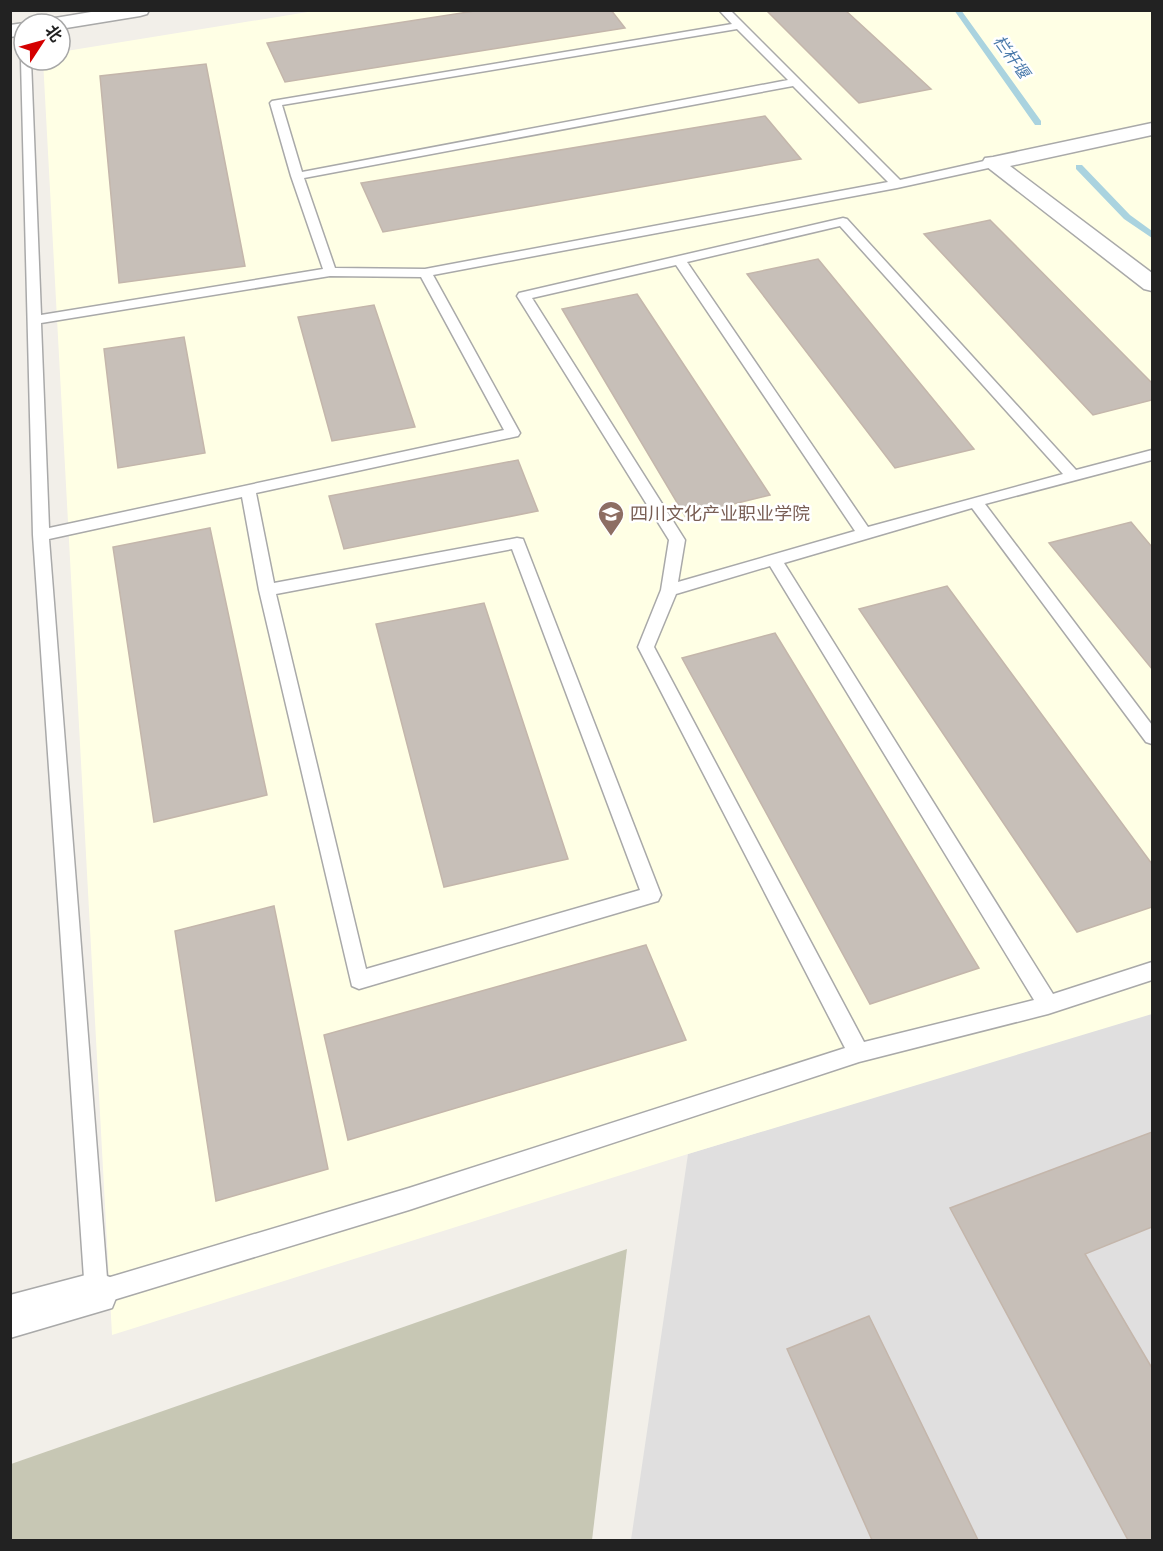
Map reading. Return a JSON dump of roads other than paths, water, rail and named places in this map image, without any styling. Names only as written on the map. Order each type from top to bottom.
[{"type":"street","points":[[72,21],[140,10]]},
{"type":"street","points":[[993,163],[1152,129]]},
{"type":"street","points":[[993,163],[1152,284]]},
{"type":"street","points":[[10,1317],[97,1293]]},
{"type":"lane","points":[[724,10],[897,184]]},
{"type":"lane","points":[[330,272],[297,176],[276,103],[740,26]]},
{"type":"lane","points":[[26,72],[41,534],[97,1293],[409,1199],[859,1053],[1048,1005],[1152,971]]},
{"type":"lane","points":[[297,176],[796,82]]},
{"type":"lane","points":[[34,320],[330,272],[425,273],[897,184],[993,163]]},
{"type":"lane","points":[[859,1053],[646,647],[669,590],[677,540],[524,296],[843,222],[1074,477]]},
{"type":"lane","points":[[679,260],[865,534]]},
{"type":"lane","points":[[41,534],[513,434],[425,273]]},
{"type":"lane","points":[[669,590],[975,502],[1152,456]]},
{"type":"lane","points":[[248,489],[267,590],[359,980],[651,895],[517,543],[267,590]]},
{"type":"lane","points":[[975,502],[1152,737]]},
{"type":"lane","points":[[774,560],[1048,1005]]},
{"type":"waterway","name":"栏杆堰","points":[[957,10],[1038,123]]},
{"type":"waterway","name":"栏杆堰","points":[[1079,167],[1127,217],[1152,235]]},
{"type":"place","name":"四川文化产业职业学院","points":[[611,537]]}]
